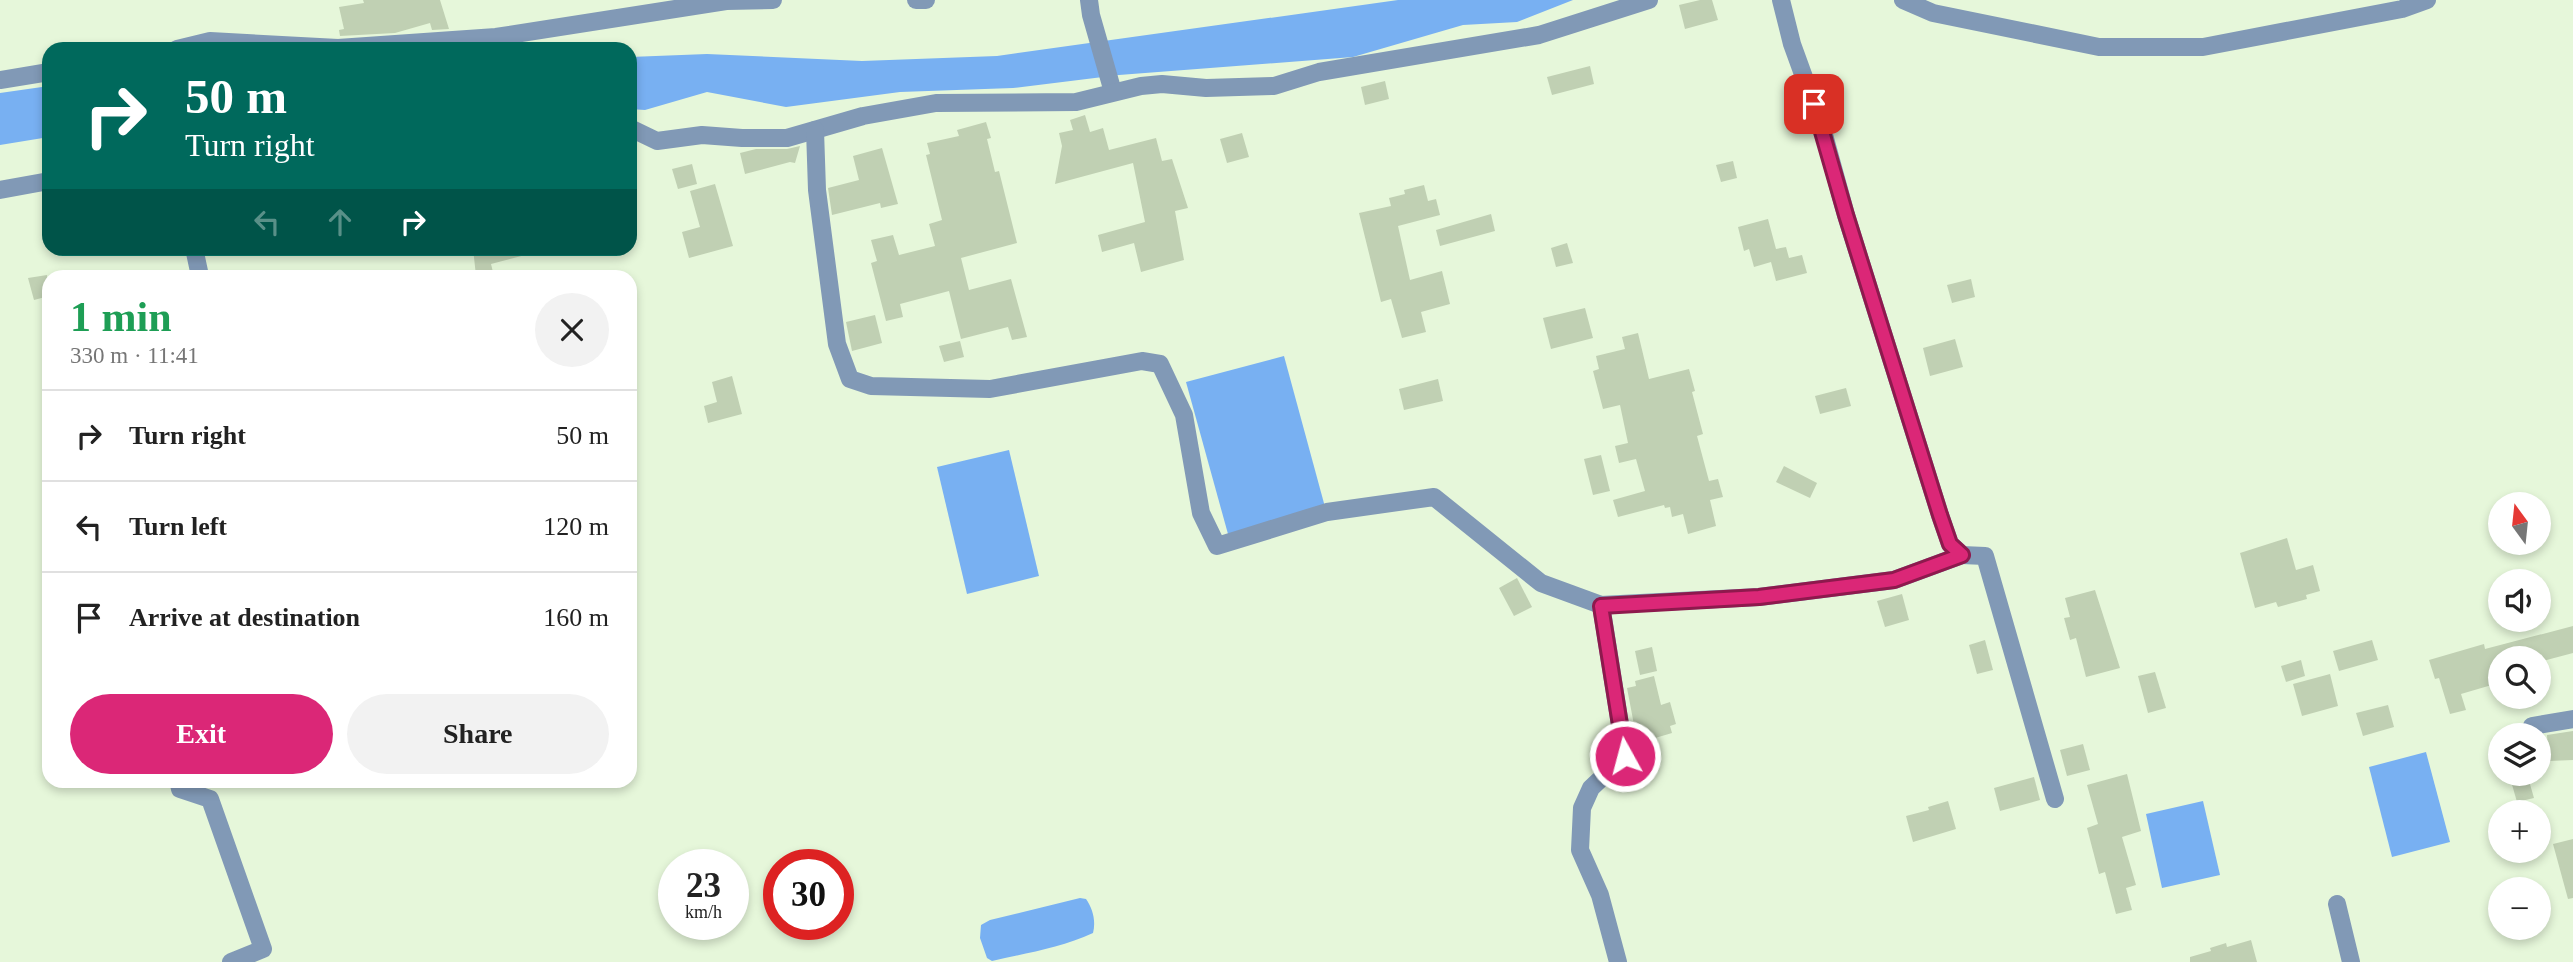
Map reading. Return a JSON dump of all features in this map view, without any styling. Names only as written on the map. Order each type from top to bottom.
[{"type":"street","points":[[430,42],[496,37],[628,8],[773,0]]},
{"type":"street","points":[[916,0],[926,0]]},
{"type":"street","points":[[1089,0],[1112,89]]},
{"type":"street","points":[[637,131],[657,141],[702,135],[787,138],[863,116],[936,103],[1076,102],[1112,89],[1162,84],[1206,88],[1273,86],[1319,72],[1539,35],[1649,0]]},
{"type":"street","points":[[1781,0],[1940,515],[1950,544],[1962,555]]},
{"type":"street","points":[[1903,0],[1933,13],[2099,47],[2203,47],[2402,9],[2427,0]]},
{"type":"street","points":[[207,42],[229,42]]},
{"type":"street","points":[[0,80],[42,73]]},
{"type":"street","points":[[815,130],[817,190],[837,344],[850,379],[871,386],[990,389],[1142,361],[1160,364],[1184,415],[1201,513],[1217,546],[1327,512],[1434,497],[1541,583],[1601,606],[1759,597],[1894,580],[1962,555],[1985,556],[2055,799]]},
{"type":"street","points":[[0,190],[42,182]]},
{"type":"street","points":[[1601,606],[1625,756],[1591,788],[1582,807],[1580,850],[1600,895],[1618,962]]},
{"type":"street","points":[[2550,723],[2573,719]]},
{"type":"street","points":[[180,788],[210,799],[263,949],[231,962]]},
{"type":"street","points":[[2337,904],[2351,962]]},
{"type":"water","points":[[1398,0],[1573,0],[1517,22],[1463,25],[1353,57],[1119,75],[1013,88],[900,92],[786,107],[707,92],[645,110],[637,109],[637,57],[707,54],[862,61],[997,56]]},
{"type":"water","points":[[42,87],[42,138],[0,145],[0,93]]},
{"type":"water","points":[[1284,356],[1325,507],[1228,534],[1186,382]]},
{"type":"water","points":[[1009,450],[1039,576],[967,594],[937,467]]},
{"type":"water","points":[[2426,752],[2450,842],[2392,857],[2369,767]]},
{"type":"water","points":[[2203,801],[2220,875],[2162,888],[2146,814]]},
{"type":"water","points":[[1080,898],[1086,899],[1092,911],[1093,933],[1043,950],[992,961],[987,958],[980,938],[981,925],[990,920]]},
{"type":"building","points":[[363,0],[440,0],[449,29],[432,30],[430,23],[395,33],[340,36],[339,30],[344,29],[339,7],[364,3]]},
{"type":"building","points":[[1712,0],[1718,20],[1685,29],[1679,5]]},
{"type":"building","points":[[1590,66],[1594,84],[1552,95],[1547,77]]},
{"type":"building","points":[[1385,81],[1389,99],[1365,105],[1361,87]]},
{"type":"building","points":[[1085,115],[1090,132],[1103,128],[1109,150],[1156,138],[1162,161],[1172,159],[1188,208],[1175,211],[1184,260],[1141,272],[1134,243],[1102,252],[1098,235],[1145,222],[1133,163],[1055,184],[1062,146],[1059,133],[1073,130],[1070,120]]},
{"type":"building","points":[[986,122],[995,172],[999,171],[1017,243],[961,258],[969,290],[1011,279],[1027,337],[1012,340],[1008,327],[961,339],[949,291],[900,304],[903,317],[886,321],[871,263],[877,261],[871,240],[893,235],[899,255],[935,246],[929,224],[942,220],[926,155],[930,154],[927,143],[959,136],[957,130]]},
{"type":"building","points":[[1242,133],[1249,157],[1227,163],[1220,139]]},
{"type":"building","points":[[800,146],[795,163],[745,174],[740,153],[756,149],[787,149]]},
{"type":"building","points":[[882,148],[898,204],[881,208],[880,203],[832,215],[828,188],[859,180],[853,156]]},
{"type":"building","points":[[1733,161],[1737,178],[1721,182],[1716,165]]},
{"type":"building","points":[[692,164],[697,184],[678,189],[672,169]]},
{"type":"building","points":[[715,184],[733,246],[689,258],[682,232],[700,227],[690,191]]},
{"type":"building","points":[[1424,185],[1428,201],[1436,199],[1440,215],[1398,226],[1410,280],[1442,271],[1450,304],[1421,312],[1426,332],[1402,338],[1391,299],[1381,302],[1359,213],[1391,206],[1389,198],[1405,194],[1404,190]]},
{"type":"building","points":[[1491,214],[1495,231],[1440,246],[1436,230]]},
{"type":"building","points":[[1768,219],[1776,249],[1786,247],[1789,258],[1802,255],[1807,273],[1776,281],[1771,262],[1754,267],[1749,249],[1744,251],[1738,227]]},
{"type":"building","points":[[1567,243],[1573,263],[1556,267],[1551,248]]},
{"type":"building","points":[[474,256],[521,256],[491,264],[492,270],[475,270]]},
{"type":"building","points":[[42,276],[42,298],[34,300],[28,278]]},
{"type":"building","points":[[1971,279],[1975,297],[1952,303],[1947,285]]},
{"type":"building","points":[[1585,308],[1593,338],[1551,349],[1543,318]]},
{"type":"building","points":[[875,315],[882,343],[852,351],[846,322]]},
{"type":"building","points":[[1638,333],[1649,379],[1689,369],[1703,434],[1697,436],[1709,481],[1718,479],[1723,497],[1710,500],[1716,526],[1688,534],[1683,514],[1672,517],[1670,507],[1665,508],[1664,505],[1618,517],[1613,500],[1645,491],[1636,459],[1619,463],[1615,446],[1628,443],[1620,405],[1603,409],[1593,371],[1599,369],[1596,356],[1625,349],[1622,337]]},
{"type":"building","points":[[1955,339],[1963,367],[1930,376],[1923,348]]},
{"type":"building","points":[[960,341],[964,357],[944,362],[939,346]]},
{"type":"building","points":[[732,376],[742,414],[708,423],[704,406],[717,402],[712,382]]},
{"type":"building","points":[[1438,379],[1443,401],[1404,410],[1399,389]]},
{"type":"building","points":[[1846,388],[1851,406],[1820,414],[1815,396]]},
{"type":"building","points":[[1601,455],[1610,491],[1593,495],[1584,459]]},
{"type":"building","points":[[1784,466],[1817,483],[1810,498],[1776,482]]},
{"type":"building","points":[[2287,538],[2296,570],[2313,565],[2320,591],[2306,595],[2307,599],[2278,607],[2276,602],[2255,608],[2240,553]]},
{"type":"building","points":[[1517,578],[1532,607],[1514,616],[1499,588]]},
{"type":"building","points":[[2095,590],[2120,668],[2086,677],[2076,638],[2070,640],[2064,618],[2070,617],[2065,598]]},
{"type":"building","points":[[1902,594],[1909,620],[1885,627],[1877,601]]},
{"type":"building","points":[[2573,626],[2573,653],[2551,659],[2551,646],[2496,646],[2551,632]]},
{"type":"building","points":[[1985,640],[1993,670],[1977,674],[1969,645]]},
{"type":"building","points":[[2372,640],[2378,660],[2339,671],[2333,651]]},
{"type":"building","points":[[2484,644],[2485,649],[2488,648],[2488,686],[2461,694],[2466,710],[2450,714],[2439,678],[2435,679],[2429,660]]},
{"type":"building","points":[[1652,647],[1657,671],[1640,675],[1635,651]]},
{"type":"building","points":[[2301,660],[2305,676],[2286,682],[2281,666]]},
{"type":"building","points":[[2155,672],[2166,708],[2148,713],[2138,676]]},
{"type":"building","points":[[2330,674],[2338,706],[2302,716],[2293,684]]},
{"type":"building","points":[[1654,676],[1661,705],[1670,702],[1676,724],[1670,726],[1672,733],[1645,741],[1641,728],[1635,730],[1627,688],[1636,686],[1635,681]]},
{"type":"building","points":[[2388,705],[2394,727],[2363,736],[2356,713]]},
{"type":"building","points":[[2573,731],[2573,760],[2551,761],[2551,734]]},
{"type":"building","points":[[2083,744],[2090,770],[2067,776],[2060,750]]},
{"type":"building","points":[[2127,774],[2141,831],[2122,837],[2136,885],[2126,888],[2132,910],[2116,914],[2105,872],[2099,874],[2087,828],[2098,824],[2087,785]]},
{"type":"building","points":[[2034,777],[2040,800],[2000,811],[1994,788]]},
{"type":"building","points":[[2512,786],[2530,786],[2534,798],[2516,800]]},
{"type":"building","points":[[1948,801],[1956,829],[1913,842],[1906,816]]},
{"type":"building","points":[[2573,839],[2573,898],[2568,899],[2553,844]]},
{"type":"building","points":[[2251,940],[2257,962],[2190,962],[2190,957],[2211,951],[2210,948],[2226,943],[2227,947]]},
{"type":"route","points":[[1625,756],[1601,606],[1759,597],[1894,580],[1962,555],[1950,544],[1940,515],[1814,104]]}]
